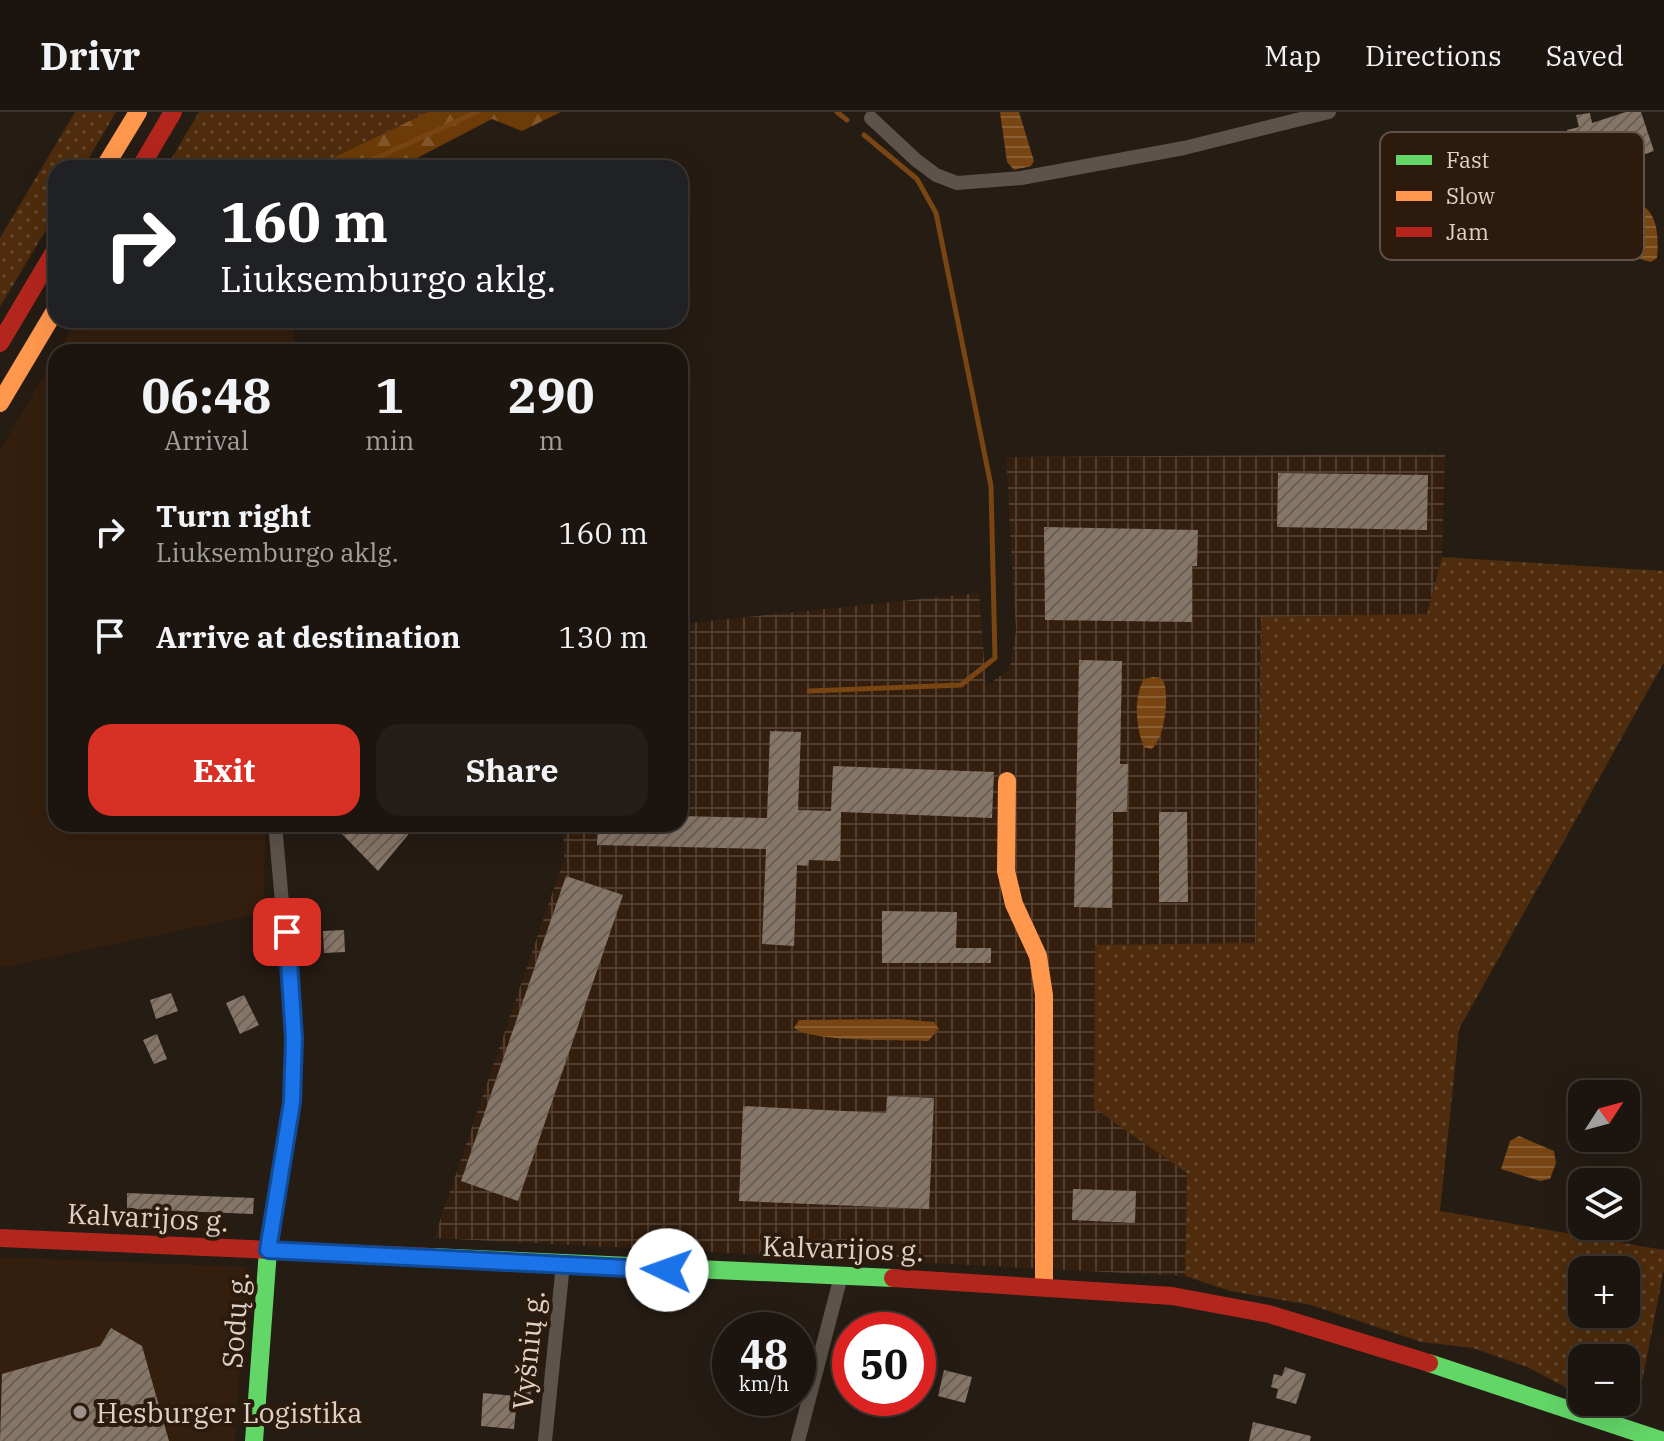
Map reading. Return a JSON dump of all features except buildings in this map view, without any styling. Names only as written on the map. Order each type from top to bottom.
[{"type":"main road","points":[[109,160],[138,112]]},
{"type":"main road","points":[[145,160],[173,112]]},
{"type":"main road","points":[[0,343],[48,262]]},
{"type":"main road","points":[[0,403],[48,322]]},
{"type":"main road","points":[[1007,781],[1006,871],[1014,904],[1038,956],[1044,995],[1044,1286]]},
{"type":"main road","name":"Kalvarijos g.","points":[[0,1238],[1044,1286],[1172,1296],[1269,1314],[1380,1346],[1663,1441]]},
{"type":"main road","name":"Sodų g.","points":[[254,1441],[268,1250]]},
{"type":"street","points":[[871,118],[936,175],[957,183],[1021,178],[1184,148],[1329,112]]},
{"type":"street","points":[[268,1250],[292,1102],[294,1038],[276,832]]},
{"type":"street","name":"Vyšnių g.","points":[[545,1441],[563,1264]]},
{"type":"street","points":[[798,1441],[841,1276]]},
{"type":"shaded area","points":[[75,112],[116,112],[88,160],[48,160],[48,226],[0,307],[0,238]]},
{"type":"shaded area","points":[[199,112],[428,112],[329,160],[171,160]]},
{"type":"shaded area","points":[[1000,112],[1019,112],[1034,161],[1031,166],[1014,170],[1007,162]]},
{"type":"shaded area","points":[[1644,207],[1652,215],[1658,240],[1657,258],[1651,262],[1644,260]]},
{"type":"shaded area","points":[[72,328],[294,329],[293,344],[63,344]]},
{"type":"shaded area","points":[[48,369],[48,832],[266,832],[263,913],[0,968],[0,450]]},
{"type":"shaded area","points":[[1445,454],[1442,557],[1427,614],[1261,618],[1256,944],[1095,945],[1094,1107],[1187,1173],[1185,1276],[434,1238],[564,859],[563,832],[688,832],[688,623],[979,593],[986,686],[1010,669],[1016,630],[1006,457]]},
{"type":"shaded area","points":[[1442,557],[1664,571],[1664,662],[1459,1029],[1440,1211],[1568,1233],[1568,1240],[1607,1240],[1664,1250],[1664,1269],[1640,1392],[1640,1344],[1568,1344],[1568,1389],[1527,1367],[1473,1348],[1421,1342],[1311,1305],[1230,1291],[1185,1276],[1187,1173],[1094,1108],[1095,945],[1256,943],[1261,617],[1427,614]]},
{"type":"shaded area","points":[[1161,678],[1164,684],[1166,703],[1160,737],[1151,749],[1144,747],[1141,740],[1137,704],[1144,679]]},
{"type":"shaded area","points":[[898,1019],[934,1022],[939,1029],[928,1041],[836,1038],[803,1033],[794,1028],[799,1020]]},
{"type":"shaded area","points":[[1519,1136],[1554,1151],[1556,1163],[1550,1179],[1540,1181],[1501,1169],[1510,1141]]},
{"type":"shaded area","points":[[0,1257],[247,1267],[235,1441],[0,1441]]},
{"type":"green space","points":[[428,112],[561,112],[522,131],[492,119],[413,160],[329,160]]},
{"type":"waterway","points":[[372,160],[477,112]]},
{"type":"waterway","points":[[837,112],[847,120]]},
{"type":"waterway","points":[[809,691],[961,685],[995,658],[991,486],[936,213],[917,179],[864,135]]},
{"type":"traffic: fast","points":[[254,1441],[268,1250]]},
{"type":"traffic: fast","points":[[432,1257],[893,1278]]},
{"type":"traffic: fast","points":[[1429,1363],[1663,1441]]},
{"type":"traffic: slow","points":[[109,160],[138,112]]},
{"type":"traffic: slow","points":[[0,403],[48,322]]},
{"type":"traffic: slow","points":[[1007,781],[1006,871],[1014,904],[1038,956],[1044,995],[1044,1286]]},
{"type":"traffic: jam","points":[[145,160],[173,112]]},
{"type":"traffic: jam","points":[[0,343],[48,262]]},
{"type":"traffic: jam","points":[[0,1238],[432,1257]]},
{"type":"traffic: jam","points":[[893,1278],[1172,1296],[1269,1314],[1429,1363]]},
{"type":"place","name":"Hesburger Logistika","points":[[80,1412]]},
{"type":"route","points":[[287,932],[294,1038],[292,1102],[268,1250],[667,1270]]}]
